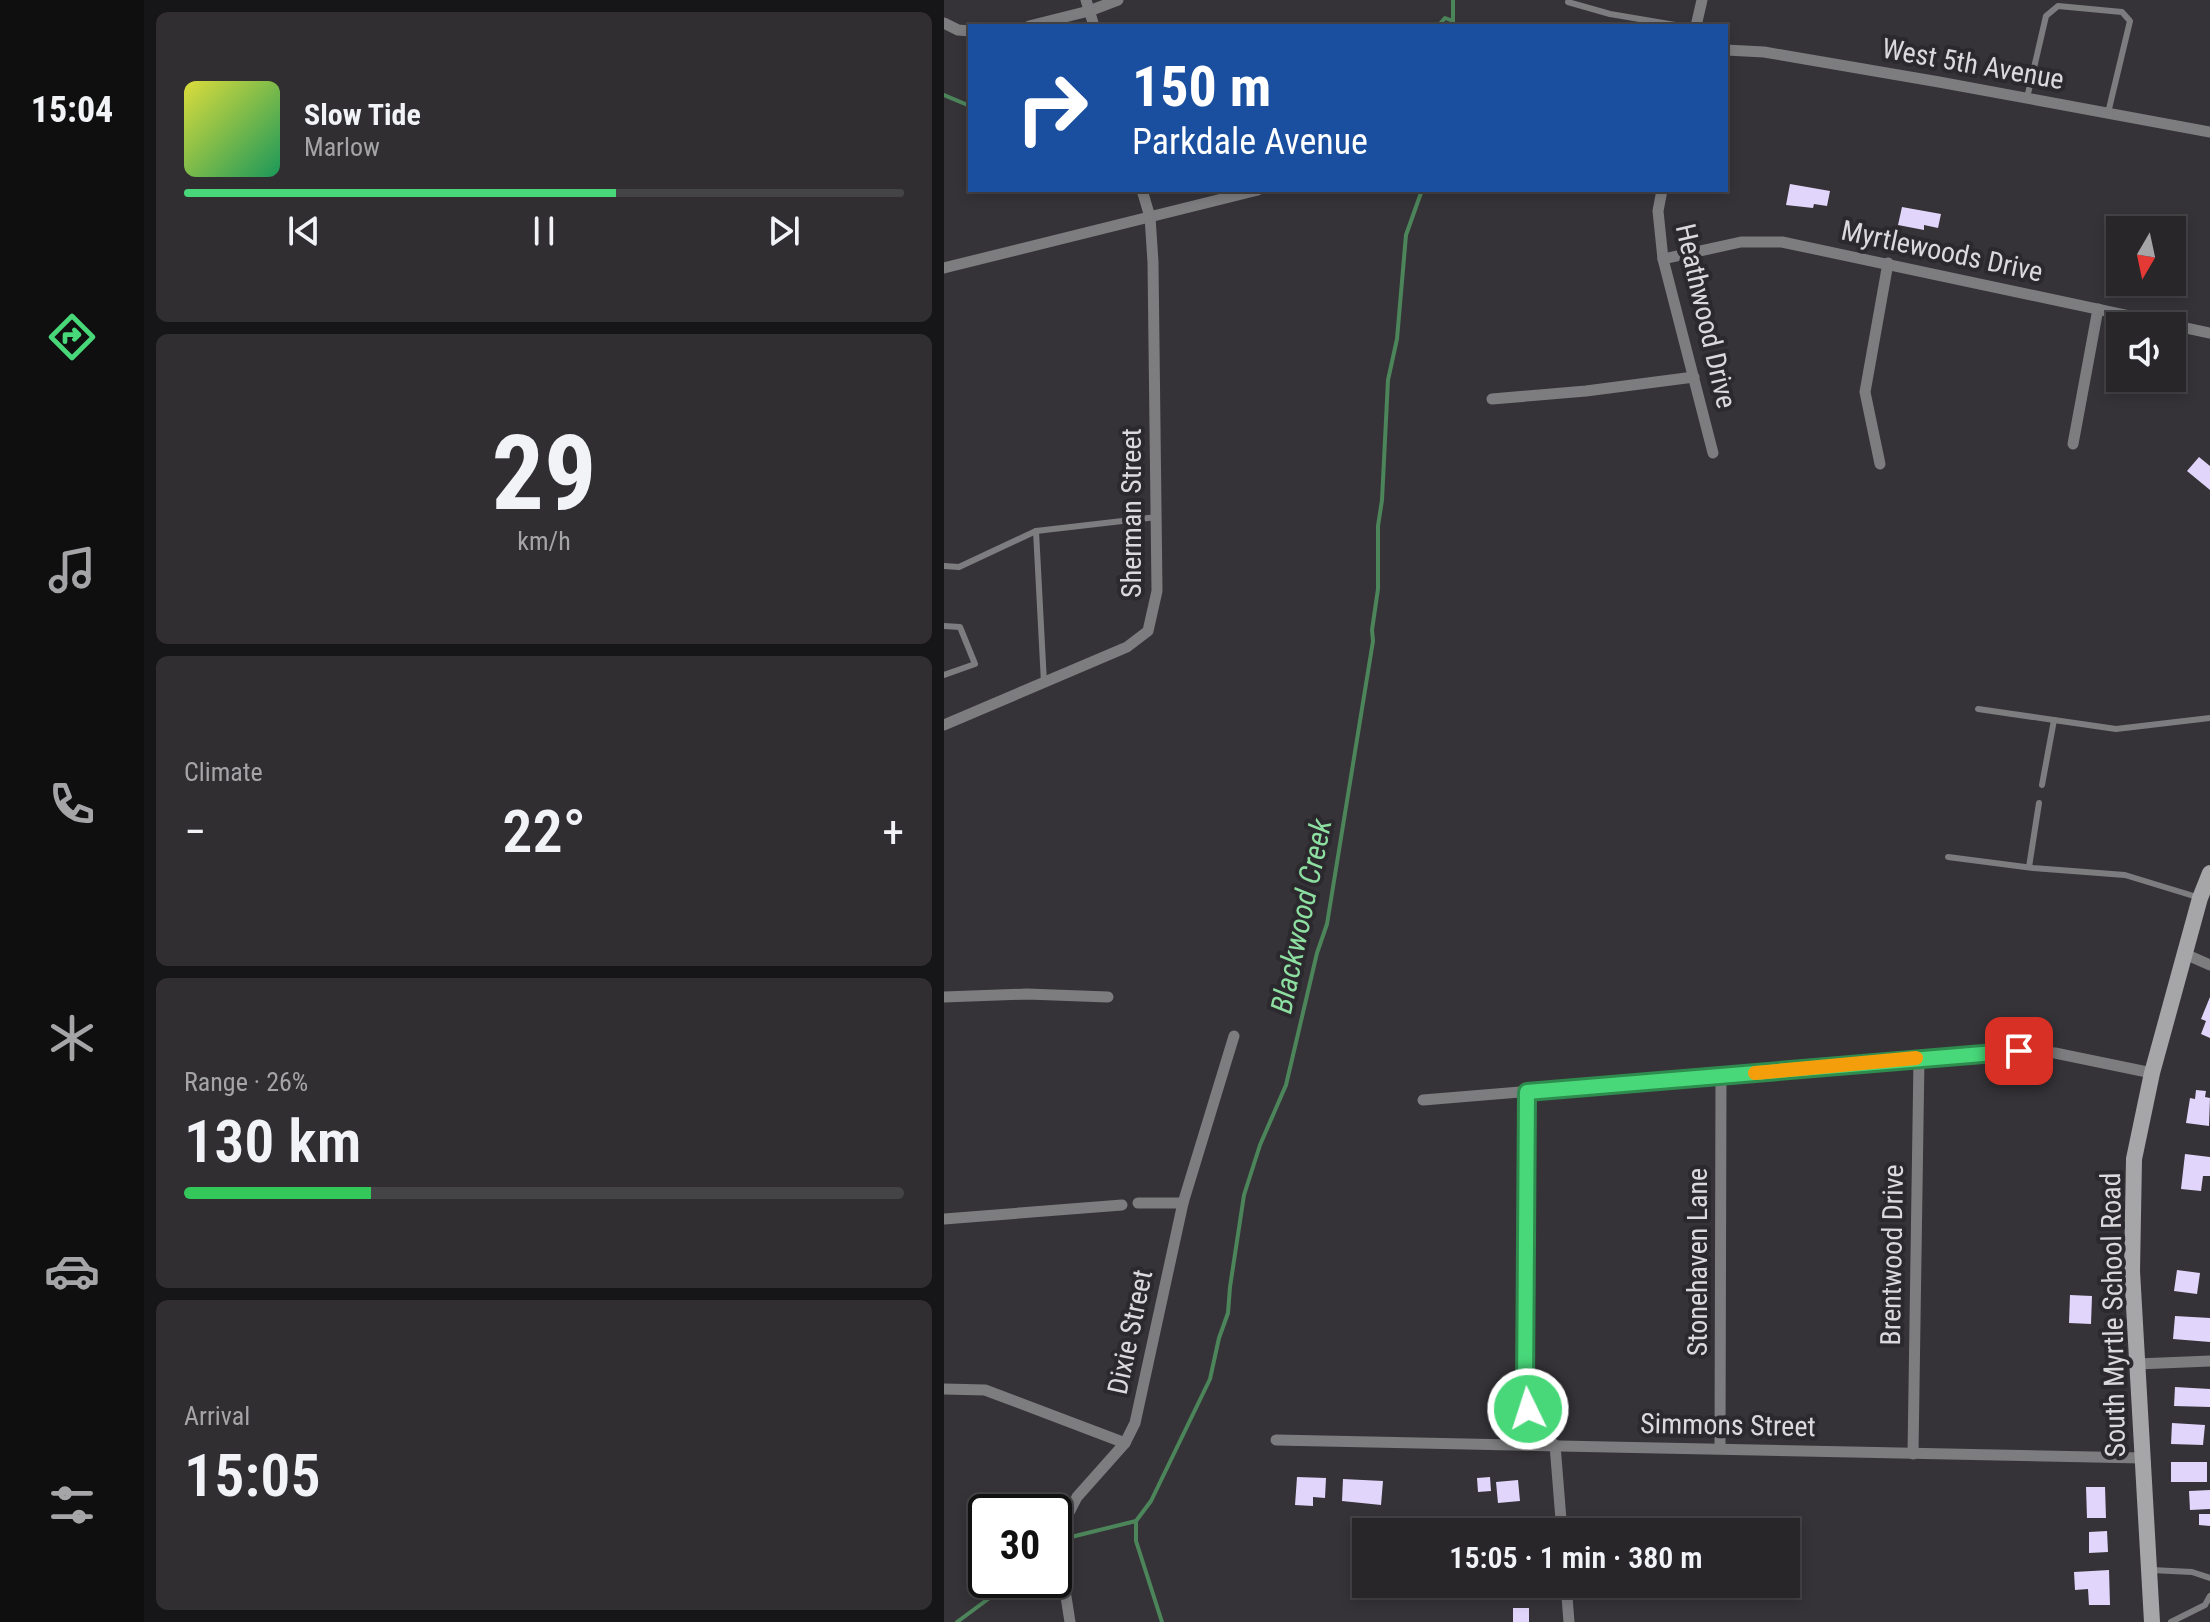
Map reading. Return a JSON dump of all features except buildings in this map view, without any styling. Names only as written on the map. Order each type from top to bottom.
[{"type":"main road","name":"South Myrtle School Road","points":[[2152,1622],[2137,1364],[2132,1200],[2139,1133],[2152,1073],[2200,898],[2210,873]]},
{"type":"street","points":[[1035,24],[1088,6],[1118,0]]},
{"type":"street","points":[[1696,24],[1702,0]]},
{"type":"street","points":[[944,23],[968,31]]},
{"type":"street","name":"West 5th Avenue","points":[[1728,50],[1764,52],[2210,132]]},
{"type":"street","points":[[1143,192],[1150,217]]},
{"type":"street","points":[[944,268],[1250,192]]},
{"type":"street","name":"Heathwood Drive","points":[[1662,192],[1658,211],[1663,259],[1713,453]]},
{"type":"street","name":"Sherman Street","points":[[944,725],[1127,647],[1148,631],[1157,591],[1150,217]]},
{"type":"street","name":"Myrtlewoods Drive","points":[[1663,259],[1741,242],[1782,242],[2210,333]]},
{"type":"street","points":[[1880,464],[1865,392],[1888,263]]},
{"type":"street","points":[[2073,444],[2098,309]]},
{"type":"street","points":[[1492,399],[1600,390],[1694,377]]},
{"type":"street","points":[[2185,954],[2210,965]]},
{"type":"street","points":[[944,997],[1027,994],[1108,997]]},
{"type":"street","name":"Dixie Street","points":[[1070,1622],[1059,1552],[1061,1528],[1077,1497],[1125,1443],[1135,1423],[1183,1203],[1234,1036]]},
{"type":"street","points":[[1423,1100],[2019,1051],[2055,1053],[2152,1073]]},
{"type":"street","name":"Brentwood Drive","points":[[1913,1454],[1919,1058]]},
{"type":"street","name":"Stonehaven Lane","points":[[1720,1448],[1721,1076]]},
{"type":"street","points":[[1527,1092],[1525,1392],[1531,1427],[1555,1445],[1561,1518]]},
{"type":"street","points":[[1138,1203],[1183,1203]]},
{"type":"street","points":[[944,1219],[1122,1205]]},
{"type":"street","points":[[2137,1364],[2210,1361]]},
{"type":"street","points":[[944,1389],[985,1390],[1125,1443]]},
{"type":"street","name":"Simmons Street","points":[[1276,1440],[2142,1458]]},
{"type":"street","points":[[1567,1598],[1569,1622]]},
{"type":"lane","points":[[1568,2],[1610,14],[1669,24]]},
{"type":"lane","points":[[2027,98],[2046,16],[2051,10],[2058,6],[2122,12],[2130,21],[2108,113]]},
{"type":"lane","points":[[944,566],[959,567],[1036,531],[1157,517]]},
{"type":"lane","points":[[1036,531],[1044,683]]},
{"type":"lane","points":[[944,626],[960,627],[975,664],[944,675]]},
{"type":"lane","points":[[1978,709],[2116,729],[2210,718]]},
{"type":"lane","points":[[2042,785],[2054,720]]},
{"type":"lane","points":[[2029,867],[2039,803]]},
{"type":"lane","points":[[1948,857],[2125,875],[2200,898]]},
{"type":"lane","points":[[2149,1570],[2170,1569],[2210,1578]]},
{"type":"lane","points":[[2171,1622],[2205,1605],[2210,1596]]},
{"type":"waterway","name":"Blackwood Creek","points":[[1453,0],[1453,24]]},
{"type":"waterway","points":[[1440,24],[1445,18],[1453,21]]},
{"type":"waterway","points":[[944,95],[968,105]]},
{"type":"waterway","name":"Blackwood Creek","points":[[1162,1622],[1136,1541],[1136,1521],[1151,1501],[1210,1379],[1228,1313],[1244,1195],[1260,1145],[1286,1085],[1317,953],[1327,924],[1373,641],[1388,380],[1397,339],[1406,235],[1421,192]]},
{"type":"waterway","points":[[1072,1537],[1136,1521]]},
{"type":"waterway","points":[[957,1622],[989,1598]]},
{"type":"slow traffic","points":[[1755,1073],[1916,1058]]},
{"type":"route","points":[[1528,1409],[1525,1392],[1527,1092],[2019,1051]]}]
